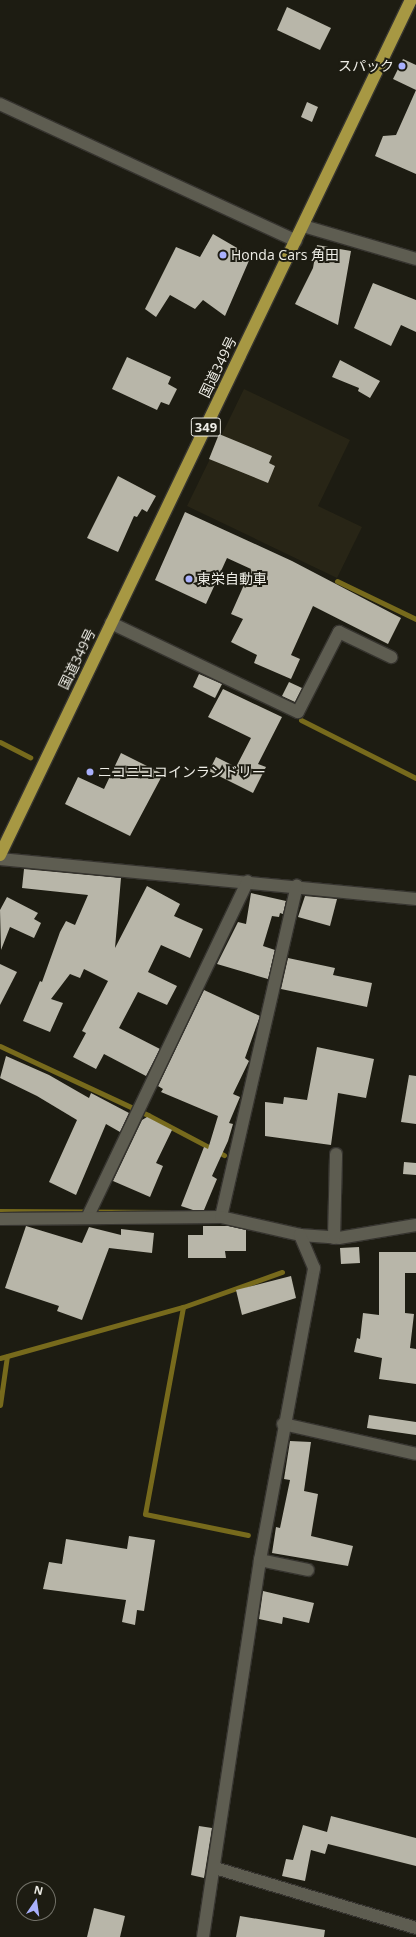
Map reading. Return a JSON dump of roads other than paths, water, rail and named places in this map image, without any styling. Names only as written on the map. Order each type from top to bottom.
[{"type":"highway","name":"国道349号","points":[[0,855],[411,0]]},
{"type":"street","points":[[0,104],[296,241]]},
{"type":"street","points":[[303,226],[416,259]]},
{"type":"street","points":[[111,623],[298,712],[339,632],[391,657]]},
{"type":"street","points":[[0,859],[248,881],[416,899]]},
{"type":"street","points":[[87,1218],[248,881]]},
{"type":"street","points":[[221,1217],[297,886]]},
{"type":"street","points":[[334,1238],[336,1154]]},
{"type":"street","points":[[0,1219],[221,1217],[300,1235],[334,1238],[416,1225]]},
{"type":"street","points":[[203,1937],[215,1868],[260,1560],[283,1424],[314,1268],[300,1235]]},
{"type":"street","points":[[283,1424],[416,1454]]},
{"type":"street","points":[[260,1560],[308,1570]]},
{"type":"street","points":[[215,1868],[416,1928]]},
{"type":"waterway","points":[[337,581],[416,619]]},
{"type":"waterway","points":[[301,720],[416,778]]},
{"type":"waterway","points":[[0,742],[30,757]]},
{"type":"waterway","points":[[0,1046],[148,1115],[224,1155]]},
{"type":"waterway","points":[[0,1211],[169,1212]]},
{"type":"waterway","points":[[0,1358],[183,1307],[282,1272]]},
{"type":"waterway","points":[[183,1307],[145,1514],[248,1535]]},
{"type":"waterway","points":[[0,1405],[7,1356]]},
{"type":"place","name":"スパック","points":[[402,66]]},
{"type":"place","name":"Honda Cars 角田","points":[[223,255]]},
{"type":"place","name":"東栄自動車","points":[[189,579]]},
{"type":"place","name":"ニコニココインランドリー","points":[[90,772]]}]
